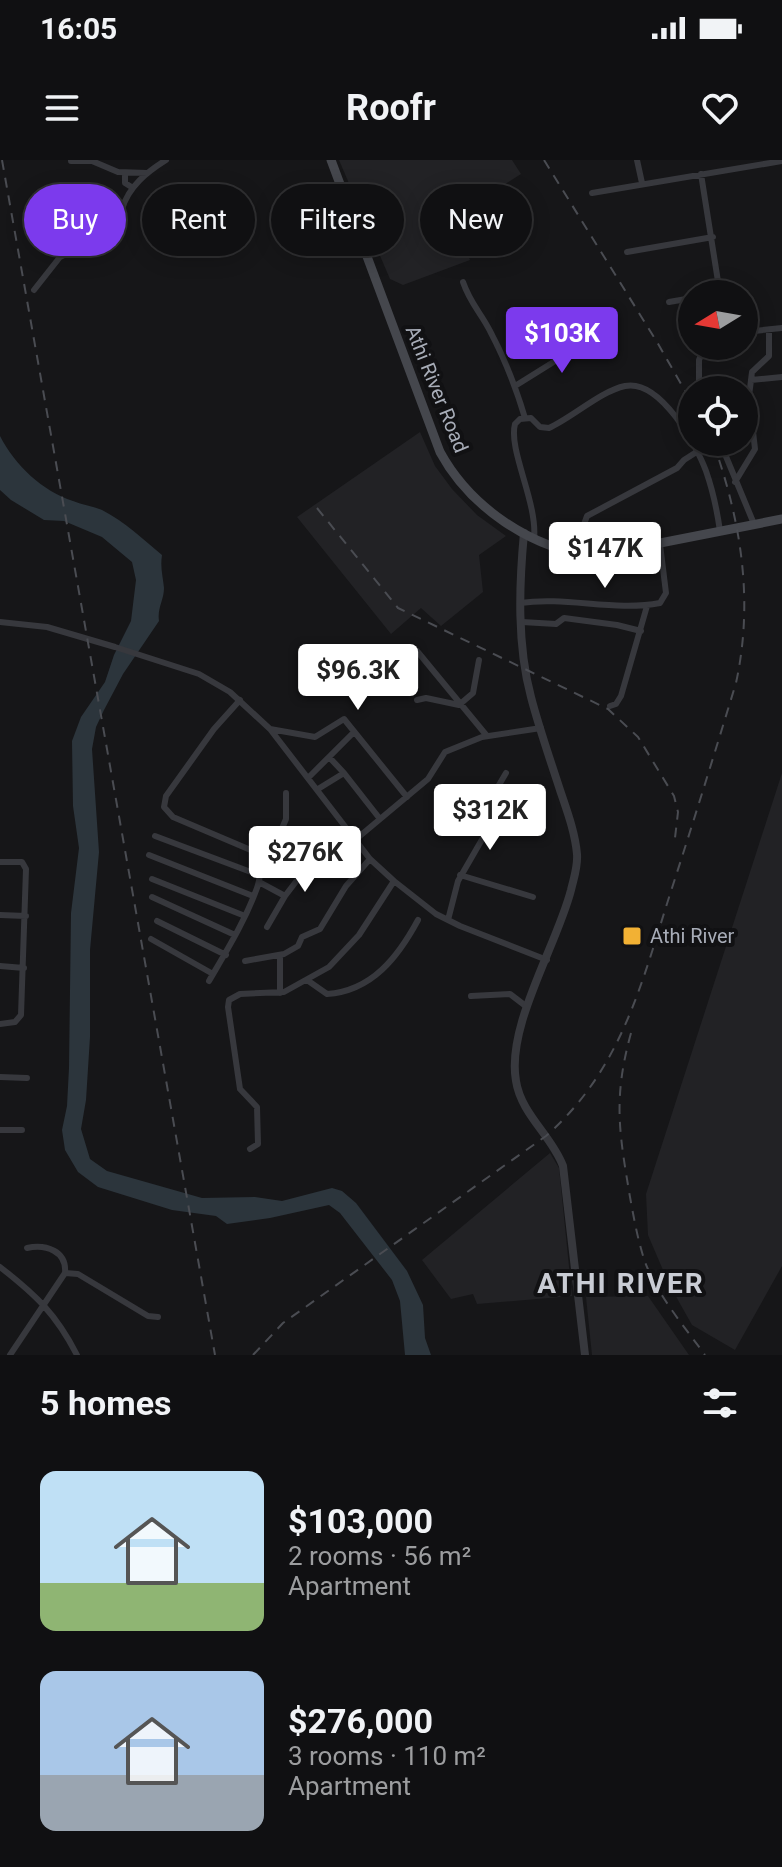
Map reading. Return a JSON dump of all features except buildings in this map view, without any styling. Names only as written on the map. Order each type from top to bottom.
[{"type":"main road","name":"Athi River Road","points":[[331,160],[440,452],[456,476],[494,513],[534,539],[577,554],[594,556],[782,519]]},
{"type":"street","points":[[34,290],[60,257],[118,229],[123,208],[133,188],[166,160]]},
{"type":"street","points":[[637,160],[642,183]]},
{"type":"street","points":[[71,161],[92,161],[125,173],[147,173]]},
{"type":"street","points":[[592,193],[782,161]]},
{"type":"street","points":[[125,173],[124,181],[133,188]]},
{"type":"street","points":[[701,174],[718,280]]},
{"type":"street","points":[[627,252],[713,237]]},
{"type":"street","points":[[463,282],[469,301],[489,328],[515,386],[525,418]]},
{"type":"street","points":[[669,302],[678,300]]},
{"type":"street","points":[[758,331],[782,328]]},
{"type":"street","points":[[752,376],[769,356],[769,331]]},
{"type":"street","points":[[515,386],[592,338]]},
{"type":"street","points":[[758,379],[782,377]]},
{"type":"street","points":[[534,539],[535,517],[513,430],[517,421],[534,419],[543,428],[549,428],[620,388],[637,386],[664,402],[678,423]]},
{"type":"street","points":[[594,556],[583,527],[587,516],[677,468],[691,456]]},
{"type":"street","points":[[700,456],[713,492],[720,531]]},
{"type":"street","points":[[725,456],[754,524]]},
{"type":"street","points":[[735,482],[751,456]]},
{"type":"street","points":[[524,533],[520,603],[526,675],[570,817],[578,864],[565,913],[527,1007],[517,1050],[516,1083],[527,1108],[563,1166],[585,1355]]},
{"type":"street","points":[[520,603],[555,600],[647,606],[660,603],[665,597],[660,544]]},
{"type":"street","points":[[610,706],[616,704],[621,696],[647,606]]},
{"type":"street","points":[[522,622],[556,624],[564,618],[641,631]]},
{"type":"street","points":[[0,622],[47,627],[199,674],[240,700],[270,729],[370,859],[394,881],[436,914],[491,940],[547,960]]},
{"type":"street","points":[[417,651],[487,736]]},
{"type":"street","points":[[459,705],[473,693],[479,660]]},
{"type":"street","points":[[417,700],[426,698],[459,705]]},
{"type":"street","points":[[240,700],[166,796],[164,807],[167,814],[173,817],[265,856]]},
{"type":"street","points":[[270,729],[315,737],[344,719],[407,797]]},
{"type":"street","points":[[355,840],[428,779],[442,754],[487,736],[541,728]]},
{"type":"street","points":[[309,777],[353,733]]},
{"type":"street","points":[[329,757],[380,819]]},
{"type":"street","points":[[318,789],[344,773]]},
{"type":"street","points":[[448,920],[460,875],[484,836],[496,790],[506,773]]},
{"type":"street","points":[[151,939],[211,978],[245,916],[259,879],[260,866],[274,847],[286,819],[286,793]]},
{"type":"street","points":[[274,847],[286,842],[314,843],[345,827]]},
{"type":"street","points":[[155,836],[259,879],[285,896]]},
{"type":"street","points":[[267,927],[285,896],[330,837]]},
{"type":"street","points":[[149,855],[253,896]]},
{"type":"street","points":[[245,961],[280,955],[298,946],[302,937],[323,927],[346,886],[370,859]]},
{"type":"street","points":[[0,862],[22,862],[25,865],[26,916],[21,1018],[0,1024]]},
{"type":"street","points":[[460,875],[533,897]]},
{"type":"street","points":[[152,879],[245,916]]},
{"type":"street","points":[[250,1149],[258,1144],[257,1107],[240,1089],[228,1003],[231,997],[280,993],[307,980],[343,955],[394,881]]},
{"type":"street","points":[[152,897],[235,935]]},
{"type":"street","points":[[0,915],[26,916]]},
{"type":"street","points":[[307,980],[327,994],[354,989],[392,962],[407,943],[418,920]]},
{"type":"street","points":[[157,921],[226,955]]},
{"type":"street","points":[[280,955],[280,993]]},
{"type":"street","points":[[0,966],[24,968]]},
{"type":"street","points":[[471,996],[510,994],[527,1007]]},
{"type":"street","points":[[0,1077],[27,1078]]},
{"type":"street","points":[[0,1130],[22,1130]]},
{"type":"street","points":[[10,1355],[65,1273],[64,1261],[58,1253],[48,1247],[27,1248]]},
{"type":"street","points":[[0,1267],[58,1321],[77,1355]]},
{"type":"street","points":[[65,1273],[78,1274],[144,1314],[158,1317]]},
{"type":"shaded area","points":[[339,160],[512,160],[521,174],[505,184],[420,184],[420,256],[468,256],[470,260],[403,285],[390,279],[380,256],[404,256],[404,184],[349,184]]},
{"type":"shaded area","points":[[420,432],[435,466],[452,489],[477,515],[506,536],[479,555],[483,592],[441,626],[421,608],[391,634],[297,517]]},
{"type":"shaded area","points":[[0,436],[13,457],[40,484],[62,497],[110,515],[162,555],[164,588],[159,621],[123,674],[104,710],[96,727],[92,749],[99,852],[90,950],[86,1100],[81,1129],[90,1159],[107,1171],[202,1198],[255,1197],[282,1201],[332,1188],[342,1191],[356,1203],[407,1271],[423,1305],[425,1338],[431,1355],[405,1355],[400,1301],[392,1280],[340,1213],[329,1205],[227,1224],[216,1216],[172,1210],[98,1187],[78,1172],[65,1150],[62,1130],[69,1068],[71,913],[79,848],[73,806],[72,741],[81,717],[105,682],[131,621],[136,580],[132,562],[102,537],[64,521],[44,520],[0,490]]},
{"type":"shaded area","points":[[782,773],[782,1266],[735,1350],[692,1325],[669,1284],[648,1235],[646,1194]]},
{"type":"shaded area","points":[[550,1153],[559,1168],[572,1296],[477,1304],[473,1294],[451,1299],[422,1260]]},
{"type":"shaded area","points":[[648,1296],[689,1355],[592,1355],[586,1297]]},
{"type":"railway","points":[[2,160],[215,1355]]},
{"type":"railway","points":[[544,160],[678,379]]},
{"type":"railway","points":[[253,1355],[283,1323],[546,1136],[572,1110],[612,1052],[639,989],[736,683],[744,621],[742,561],[731,501],[718,456]]},
{"type":"railway","points":[[317,508],[398,608],[608,709],[638,737],[674,796],[678,812],[675,838]]},
{"type":"railway","points":[[631,1033],[622,1077],[620,1115],[623,1153],[638,1238],[657,1287],[705,1355]]},
{"type":"place","name":"Athi River","points":[[632,936]]},
{"type":"district","name":"ATHI RIVER","points":[[621,1283]]}]
